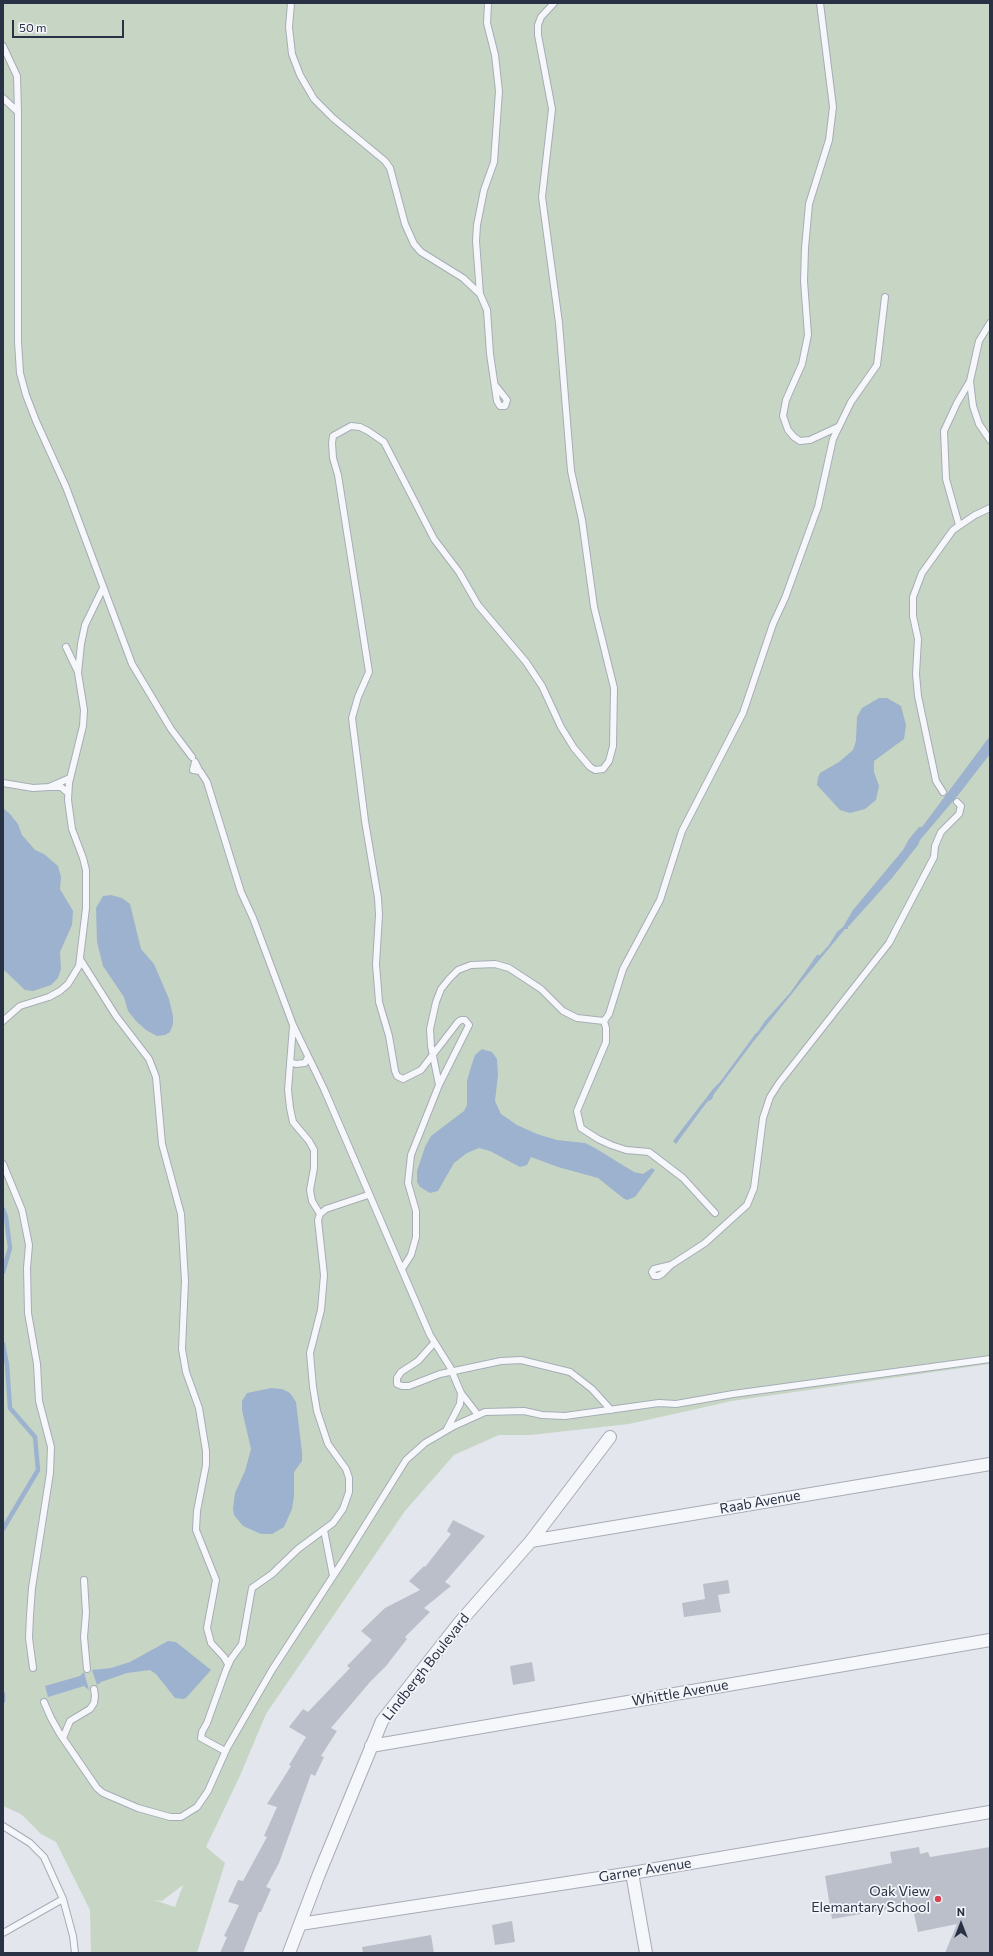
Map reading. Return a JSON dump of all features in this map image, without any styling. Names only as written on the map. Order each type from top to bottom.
[{"type":"street","name":"Lindbergh Boulevard","points":[[289,1953],[382,1721],[460,1622],[531,1541],[610,1437]]},
{"type":"street","name":"Raab Avenue","points":[[531,1541],[990,1464]]},
{"type":"street","name":"Whittle Avenue","points":[[371,1746],[990,1640]]},
{"type":"street","name":"Garner Avenue","points":[[300,1924],[632,1873],[990,1812]]},
{"type":"street","points":[[632,1873],[646,1953]]},
{"type":"lane","points":[[291,3],[289,27],[292,54],[300,75],[314,99],[333,118],[378,153],[390,168],[405,224],[414,244],[421,252],[463,278],[480,294]]},
{"type":"lane","points":[[488,3],[487,23],[495,55],[499,99],[494,162],[484,190],[477,225],[476,241],[480,294],[487,310],[490,354],[497,401],[500,406],[505,406],[507,400],[495,385]]},
{"type":"lane","points":[[402,1269],[411,1255],[416,1237],[416,1211],[408,1183],[411,1155],[439,1085],[466,1034],[469,1025],[468,1022],[461,1020],[458,1022],[426,1067],[416,1074],[403,1079],[397,1076],[389,1036],[379,1002],[376,964],[379,915],[378,898],[365,821],[352,718],[369,672],[338,475],[333,458],[332,443],[333,436],[351,426],[360,427],[384,442],[434,539],[459,572],[478,605],[526,662],[542,686],[561,727],[574,748],[590,767],[595,770],[603,769],[609,761],[613,746],[614,688],[594,607],[582,520],[571,471],[559,323],[542,197],[552,109],[538,35],[538,25],[541,17],[554,3]]},
{"type":"lane","points":[[820,3],[833,107],[829,140],[809,211],[805,248],[804,281],[808,335],[802,364],[786,400],[784,416],[788,430],[794,438],[800,441],[810,440],[838,426]]},
{"type":"lane","points":[[3,46],[17,76],[18,342],[20,373],[26,395],[36,421],[66,487],[132,664],[171,729],[192,757]]},
{"type":"lane","points":[[3,98],[18,112]]},
{"type":"lane","points":[[604,1021],[609,1014],[623,969],[660,900],[684,825],[742,713],[773,624],[785,598],[818,507],[827,461],[838,426],[860,388],[877,365],[885,296]]},
{"type":"lane","points":[[990,323],[978,341],[970,381],[973,406],[979,424],[990,440]]},
{"type":"lane","points":[[959,525],[946,479],[944,431],[957,403],[970,381]]},
{"type":"lane","points":[[943,792],[936,781],[918,696],[916,674],[918,639],[912,603],[917,584],[922,573],[959,525],[990,508]]},
{"type":"lane","points":[[78,673],[81,644],[85,625],[103,588]]},
{"type":"lane","points":[[3,1021],[20,1006],[49,996],[68,984],[74,976],[80,959],[86,908],[86,870],[72,830],[68,793],[70,778],[83,726],[84,710],[78,673],[66,646]]},
{"type":"lane","points":[[198,768],[194,762],[193,770],[200,771],[207,782],[241,892],[293,1025],[327,1096],[368,1195],[434,1343],[452,1372],[461,1393],[478,1415]]},
{"type":"lane","points":[[49,787],[70,778]]},
{"type":"lane","points":[[3,783],[33,788],[61,787],[68,793]]},
{"type":"lane","points":[[671,1265],[705,1243],[747,1205],[754,1188],[763,1118],[770,1097],[779,1083],[881,956],[934,857],[941,832],[959,814],[961,806],[957,802]]},
{"type":"lane","points":[[80,959],[116,1016],[149,1059],[156,1077],[162,1144],[181,1214],[185,1281],[182,1349],[186,1372],[199,1408],[206,1451],[206,1465],[197,1511],[196,1530],[216,1580],[207,1628],[211,1643],[224,1657],[228,1664]]},
{"type":"lane","points":[[439,1085],[430,1029],[436,1002],[441,989],[458,970],[471,965],[495,964],[509,968],[541,989],[563,1011],[577,1018],[604,1021]]},
{"type":"lane","points":[[604,1021],[606,1028],[606,1042],[577,1111],[581,1128],[598,1140],[611,1145],[626,1150],[649,1152],[683,1178],[715,1213]]},
{"type":"lane","points":[[293,1025],[288,1090],[290,1108],[293,1122],[310,1141],[314,1150],[314,1168],[310,1190],[312,1201],[320,1214]]},
{"type":"lane","points":[[290,1062],[296,1064],[305,1063],[308,1057]]},
{"type":"lane","points":[[3,1164],[22,1210],[29,1245],[27,1268],[28,1313],[37,1364],[39,1401],[51,1447],[50,1473],[32,1588],[29,1638],[33,1668]]},
{"type":"lane","points":[[226,1751],[202,1738],[202,1732],[207,1723],[228,1664],[242,1644],[252,1588],[272,1574],[298,1549],[334,1523],[343,1509],[349,1492],[349,1478],[346,1469],[328,1444],[317,1411],[311,1363],[310,1353],[323,1298],[324,1275],[318,1220],[320,1214],[326,1209],[368,1195]]},
{"type":"lane","points":[[434,1343],[418,1361],[401,1372],[396,1378],[397,1384],[409,1386],[440,1374],[501,1361],[522,1360],[570,1372],[579,1378],[611,1410]]},
{"type":"lane","points":[[44,1702],[51,1718],[63,1738],[97,1788],[103,1793],[138,1808],[170,1817],[181,1817],[197,1807],[208,1791],[226,1751],[272,1670],[406,1460],[425,1443],[446,1430],[485,1412],[524,1411],[542,1415],[566,1416],[660,1403],[676,1404],[733,1394],[990,1359]]},
{"type":"lane","points":[[446,1430],[458,1410],[461,1393]]},
{"type":"lane","points":[[324,1530],[332,1576]]},
{"type":"lane","points":[[84,1580],[86,1613],[84,1637],[87,1669]]},
{"type":"lane","points":[[63,1738],[70,1721],[90,1709],[94,1703],[94,1689]]},
{"type":"lane","points":[[3,1826],[30,1843],[44,1857],[63,1899],[73,1936],[75,1953]]},
{"type":"lane","points":[[3,1933],[63,1899]]},
{"type":"green space","points":[[3,3],[990,3],[990,1364],[732,1401],[629,1424],[531,1435],[499,1435],[454,1455],[405,1511],[266,1714],[239,1778],[206,1847],[225,1863],[197,1953],[91,1953],[90,1910],[56,1842],[41,1834],[21,1814],[3,1806]],"holes":[[[183,1885],[175,1907],[154,1900],[162,1901]]]},
{"type":"water","points":[[879,698],[887,698],[901,706],[906,725],[904,739],[874,761],[874,772],[879,786],[876,800],[865,809],[850,813],[840,810],[817,785],[818,778],[820,773],[839,762],[853,750],[856,741],[857,717],[862,708]]},
{"type":"water","points":[[990,736],[990,754],[959,794],[920,840],[918,845],[892,878],[848,927],[848,929],[845,929],[802,981],[753,1042],[714,1094],[712,1099],[707,1102],[676,1144],[673,1141],[720,1082],[765,1021],[790,993],[817,955],[820,955],[829,945],[837,932],[843,927],[853,910],[903,850],[909,839],[919,827],[922,827]]},
{"type":"water","points":[[3,808],[18,824],[22,835],[35,850],[44,854],[58,866],[61,877],[60,889],[73,911],[72,925],[60,952],[61,969],[58,978],[51,985],[33,991],[25,990],[3,969]]},
{"type":"water","points":[[111,895],[122,898],[130,904],[141,949],[154,964],[169,999],[173,1016],[173,1024],[170,1032],[165,1035],[157,1036],[146,1030],[136,1021],[128,1011],[124,997],[103,966],[97,942],[96,908],[103,896]]},
{"type":"water","points":[[482,1049],[492,1052],[497,1059],[498,1075],[495,1101],[501,1114],[517,1125],[537,1134],[557,1140],[585,1143],[634,1172],[643,1174],[652,1168],[655,1170],[635,1197],[627,1200],[623,1198],[598,1178],[558,1167],[531,1157],[527,1165],[520,1167],[490,1151],[479,1148],[467,1153],[454,1163],[438,1191],[430,1193],[420,1187],[417,1182],[417,1171],[425,1147],[431,1136],[464,1111],[467,1105],[467,1081],[471,1067],[475,1055]]},
{"type":"water","points":[[271,1388],[282,1389],[290,1393],[296,1402],[302,1461],[294,1472],[294,1496],[292,1509],[284,1527],[272,1534],[261,1534],[243,1526],[234,1515],[233,1509],[235,1493],[245,1471],[251,1449],[242,1410],[242,1401],[247,1393]]},
{"type":"water","points":[[168,1641],[176,1642],[211,1670],[186,1698],[175,1698],[156,1674],[150,1670],[127,1673],[101,1682],[97,1685],[92,1670],[111,1668],[130,1662]]},
{"type":"water","points":[[84,1672],[89,1690],[84,1686],[48,1697],[45,1686],[80,1676]]},
{"type":"building","points":[[453,1520],[485,1536],[445,1582],[451,1586],[424,1608],[430,1612],[405,1637],[407,1639],[386,1666],[370,1682],[331,1728],[337,1731],[321,1756],[324,1757],[315,1776],[311,1774],[279,1863],[266,1887],[271,1889],[261,1912],[259,1912],[243,1953],[220,1953],[227,1937],[224,1936],[239,1905],[228,1902],[238,1880],[243,1881],[267,1837],[264,1836],[277,1807],[267,1804],[291,1766],[289,1765],[306,1737],[289,1727],[303,1709],[308,1712],[350,1668],[347,1666],[372,1640],[361,1631],[385,1608],[420,1590],[409,1581],[424,1566],[425,1567],[451,1534],[447,1531]]},
{"type":"building","points":[[728,1580],[730,1593],[718,1595],[721,1612],[684,1617],[682,1603],[705,1599],[703,1584]]},
{"type":"building","points":[[532,1662],[535,1681],[513,1685],[510,1666]]},
{"type":"building","name":"Oak View Elemantary School","points":[[919,1847],[920,1854],[928,1852],[930,1857],[990,1847],[990,1953],[945,1953],[957,1924],[918,1932],[912,1905],[832,1919],[825,1876],[892,1863],[890,1852]]},
{"type":"building","points":[[512,1921],[515,1942],[495,1945],[492,1925]]},
{"type":"building","points":[[431,1935],[434,1953],[363,1953],[362,1947]]},
{"type":"waterway","points":[[3,1209],[6,1217],[10,1248],[3,1272]]},
{"type":"waterway","points":[[3,1344],[7,1365],[10,1408],[35,1437],[38,1470],[3,1529]]},
{"type":"waterway","points":[[3,1694],[3,1701]]},
{"type":"place","name":"Oak View Elemantary School","points":[[938,1899]]}]
